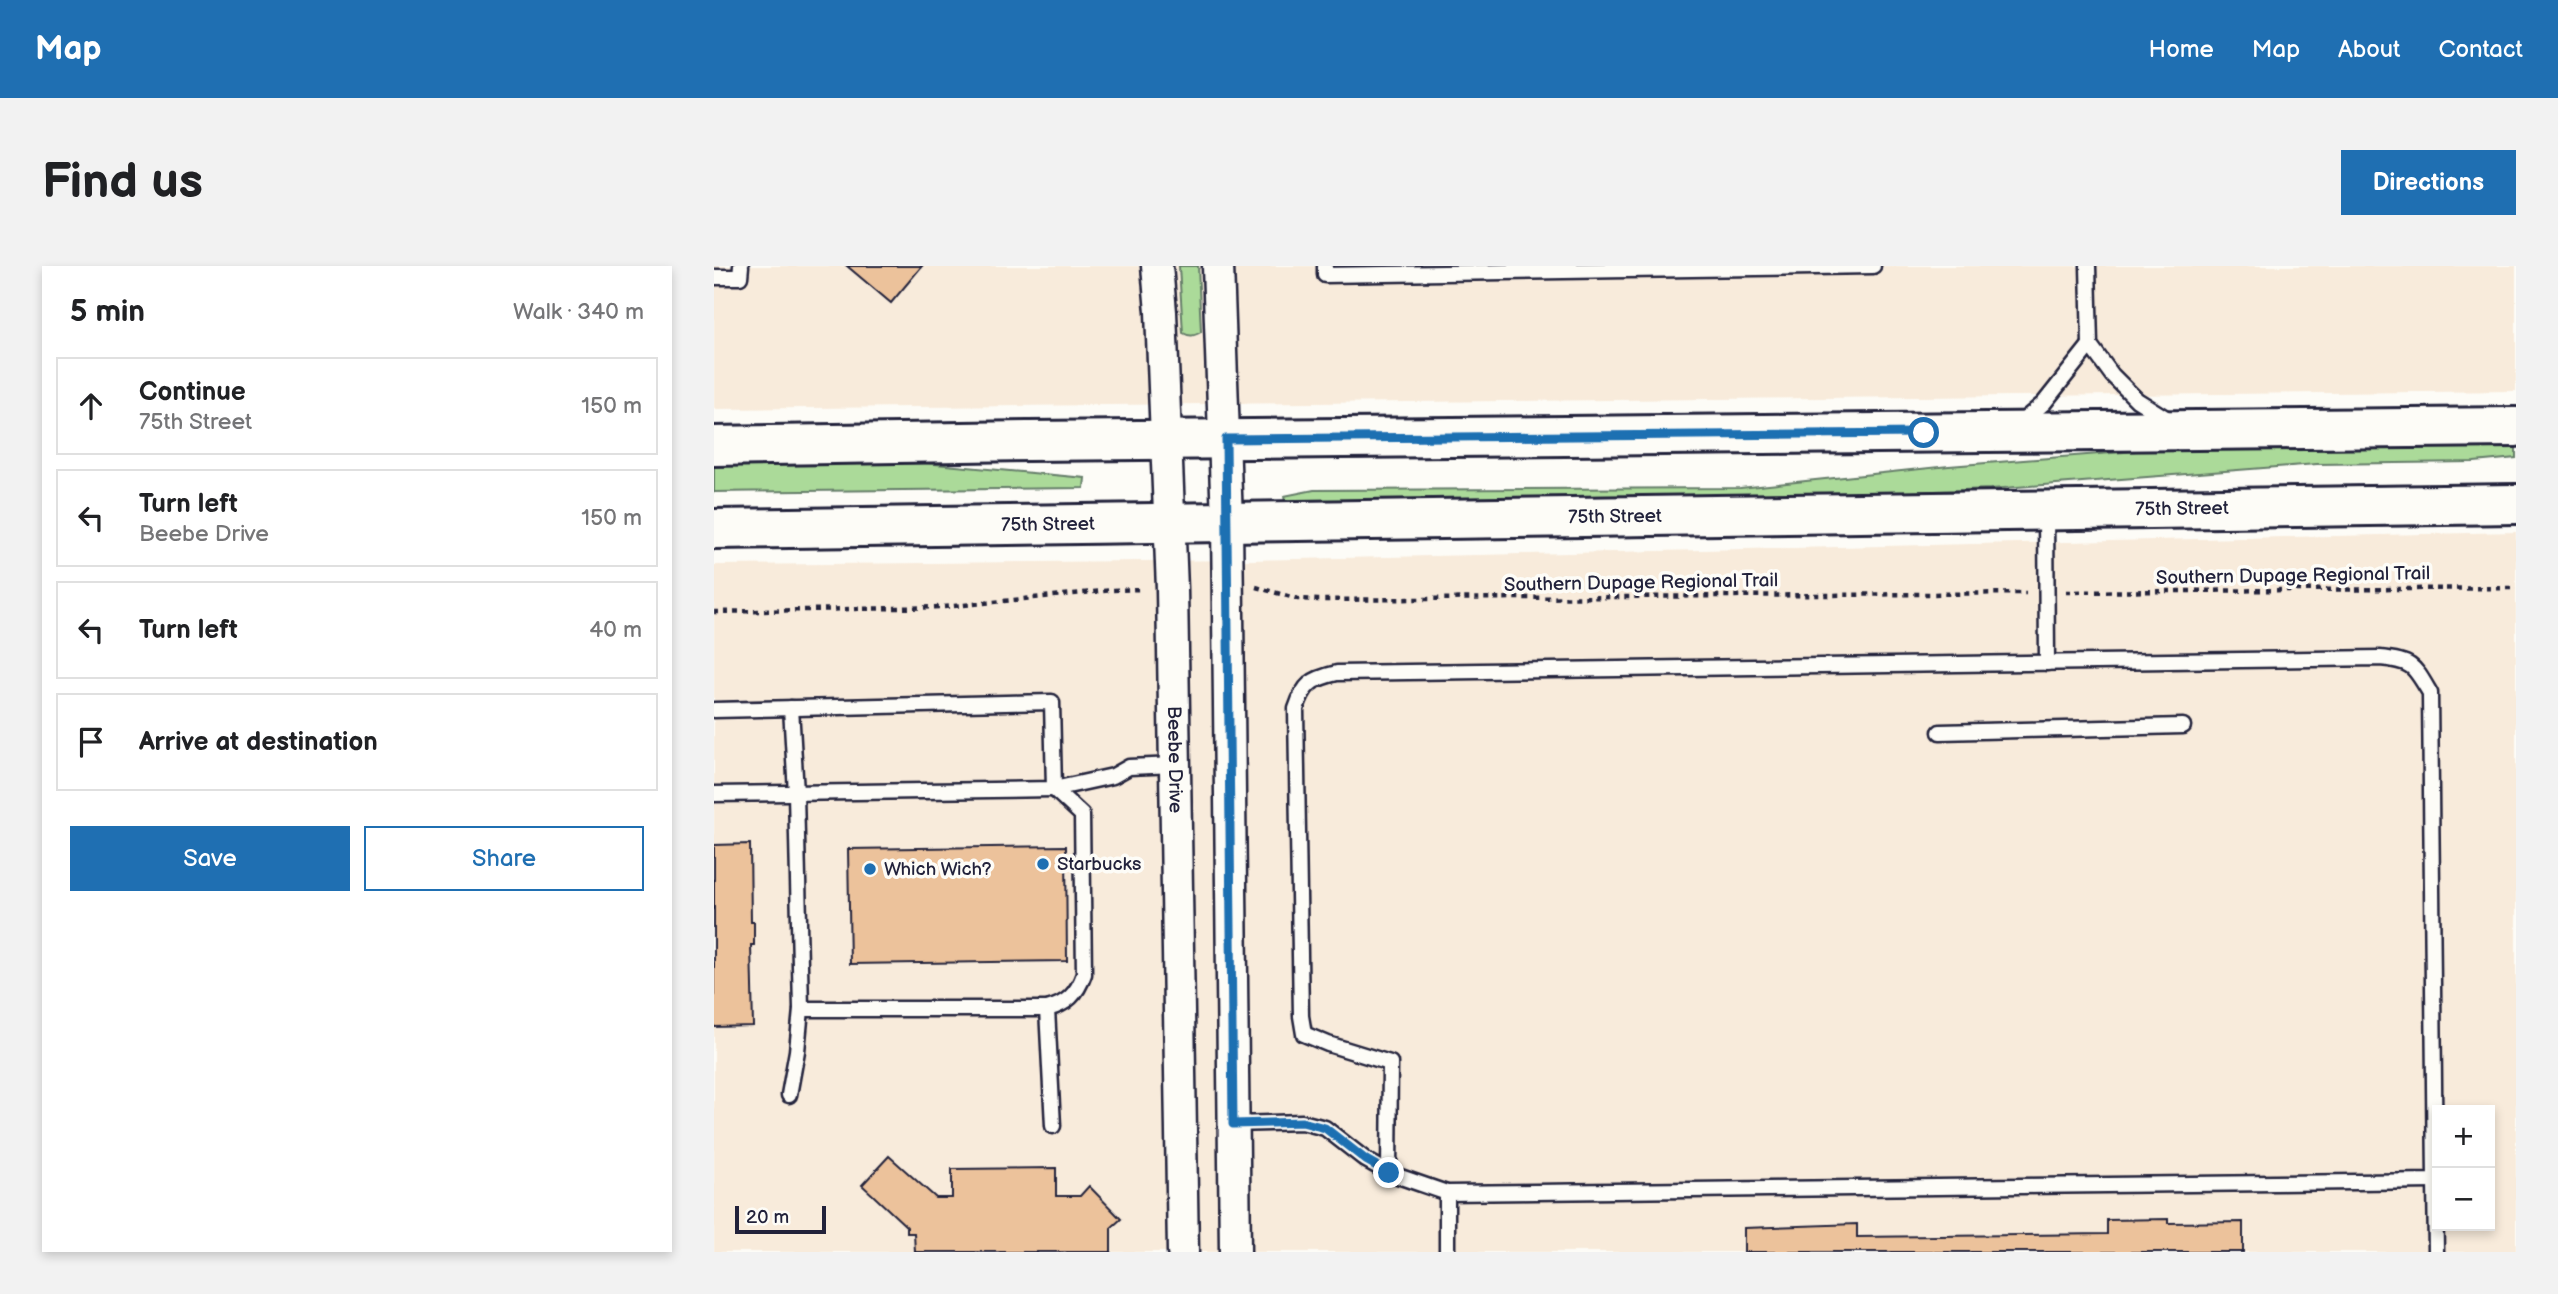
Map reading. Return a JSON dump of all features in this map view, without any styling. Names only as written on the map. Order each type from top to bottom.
[{"type":"main road","points":[[714,446],[2516,427]]},
{"type":"main road","name":"75th Street","points":[[714,530],[2516,504]]},
{"type":"street","name":"Beebe Drive","points":[[1157,266],[1169,522],[1183,1252]]},
{"type":"street","points":[[1218,266],[1226,439],[1235,1252]]},
{"type":"lane","points":[[714,277],[740,277],[741,266]]},
{"type":"lane","points":[[1325,266],[1325,275],[1410,270],[1873,266]]},
{"type":"lane","points":[[2088,266],[2090,345],[2137,401],[2185,430]]},
{"type":"lane","points":[[2008,432],[2044,403],[2090,345]]},
{"type":"lane","points":[[2046,510],[2047,663]]},
{"type":"lane","points":[[1389,1173],[1390,1063],[1304,1034],[1301,1016],[1296,709],[1302,691],[1317,678],[1337,673],[2380,658],[2399,660],[2415,668],[2430,692],[2435,1168]]},
{"type":"lane","points":[[714,710],[1052,702],[1054,789],[1082,815],[1084,974],[1072,998],[1047,1009],[801,1009]]},
{"type":"lane","points":[[789,1095],[801,1009],[796,793],[791,708]]},
{"type":"lane","points":[[1940,732],[2183,726]]},
{"type":"lane","points":[[714,794],[1054,789],[1113,776],[1129,768],[1175,765]]},
{"type":"lane","points":[[1047,1009],[1053,1126]]},
{"type":"lane","points":[[1233,1124],[1302,1122],[1325,1128],[1366,1160],[1389,1173],[1447,1193],[2432,1181]]},
{"type":"lane","points":[[1447,1193],[1447,1252]]},
{"type":"lane","points":[[2436,1231],[2436,1252]]},
{"type":"path","name":"Southern Dupage Regional Trail","points":[[1258,587],[1298,599],[1318,600],[2027,593]]},
{"type":"path","name":"Southern Dupage Regional Trail","points":[[2070,592],[2516,588]]},
{"type":"path","points":[[714,612],[944,607],[1130,590]]},
{"type":"shaded area","points":[[714,266],[2516,266],[2516,391],[714,409]]},
{"type":"shaded area","points":[[2516,532],[2516,1252],[714,1252],[714,565],[1251,560]]},
{"type":"green space","points":[[1179,266],[1198,266],[1201,332],[1194,335],[1183,333]]},
{"type":"green space","points":[[2516,445],[2516,458],[2474,462],[2317,464],[1991,489],[1285,502],[1284,496],[1314,490],[1740,488],[1949,466],[2162,449]]},
{"type":"green space","points":[[913,462],[1085,478],[1084,488],[714,492],[714,464]]},
{"type":"building","points":[[847,266],[922,266],[891,303]]},
{"type":"building","points":[[750,844],[751,922],[754,922],[754,945],[751,945],[753,1026],[714,1027],[714,845]]},
{"type":"building","points":[[1066,846],[1067,961],[850,964],[848,849]]},
{"type":"building","points":[[889,1156],[936,1198],[952,1198],[952,1169],[1056,1168],[1056,1196],[1080,1196],[1089,1186],[1121,1219],[1111,1228],[1111,1252],[915,1252],[914,1233],[907,1233],[907,1227],[862,1185]]},
{"type":"building","points":[[2168,1219],[2168,1223],[2243,1222],[2243,1252],[1744,1252],[1744,1228],[1857,1224],[1857,1237],[2107,1234],[2107,1220]]},
{"type":"place","name":"Starbucks","points":[[1043,864]]},
{"type":"place","name":"Which Wich?","points":[[870,869]]},
{"type":"route","points":[[1389,1173],[1366,1160],[1325,1128],[1302,1122],[1233,1124],[1226,439],[1924,433]]}]
